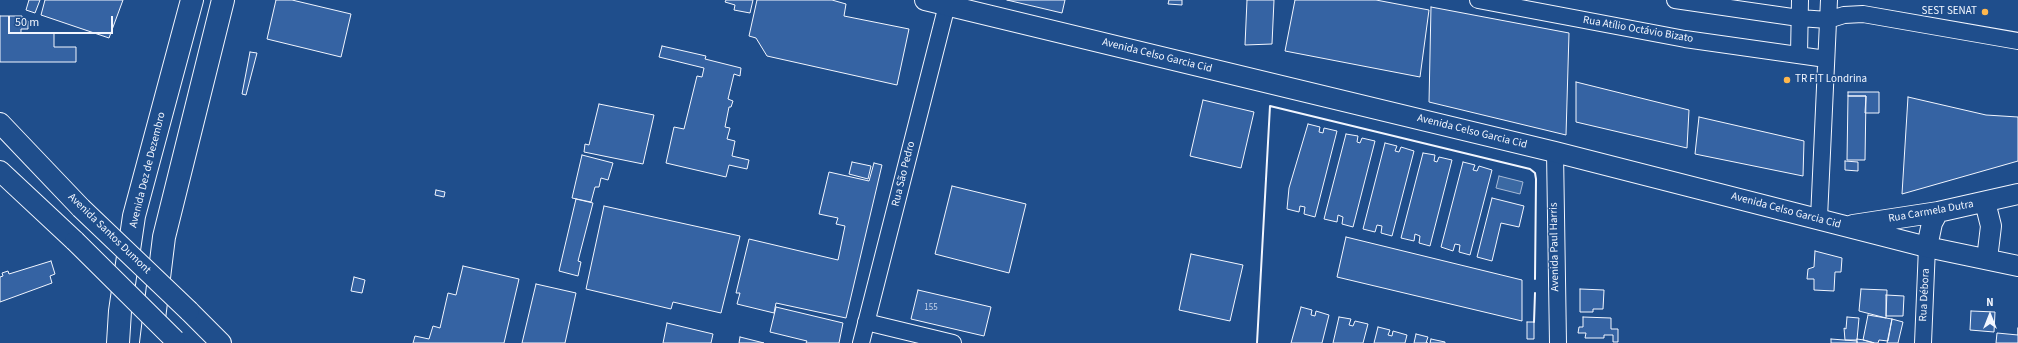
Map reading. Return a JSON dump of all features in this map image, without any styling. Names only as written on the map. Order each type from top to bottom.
[{"type":"highway","name":"Avenida Dez de Dezembro","points":[[118,343],[120,311],[134,216],[192,0]]},
{"type":"highway","points":[[151,343],[164,237],[223,0]]},
{"type":"main road","name":"Avenida Celso Garcia Cid","points":[[925,0],[1555,152],[1819,218],[1843,226],[1927,247],[2018,266]]},
{"type":"main road","name":"Avenida Santos Dumont","points":[[0,123],[81,208],[221,343]]},
{"type":"main road","points":[[0,171],[75,241],[177,342]]},
{"type":"main road","name":"Rua Carmela Dutra","points":[[1843,226],[1938,212],[2018,194]]},
{"type":"main road","points":[[1985,202],[1991,226],[1987,259]]},
{"type":"main road","points":[[1927,247],[1932,223],[1938,212]]},
{"type":"street","name":"Rua Atílio Octávio Bizato","points":[[1478,0],[1685,39],[1826,59]]},
{"type":"street","points":[[1675,0],[1799,18],[1828,20],[1844,15],[1863,14],[2018,41]]},
{"type":"street","points":[[1799,55],[1800,0]]},
{"type":"street","points":[[1819,218],[1829,0]]},
{"type":"street","name":"Rua São Pedro","points":[[861,343],[947,5]]},
{"type":"street","name":"Avenida Paul Harris","points":[[1555,152],[1558,343]]},
{"type":"street","name":"Rua Débora","points":[[1923,343],[1927,247]]},
{"type":"street","points":[[866,322],[953,343]]},
{"type":"water","points":[[1499,176],[1523,182],[1520,194],[1496,188]]},
{"type":"building","points":[[29,0],[40,0],[35,13],[26,10]]},
{"type":"building","points":[[45,0],[123,0],[109,38],[41,15]]},
{"type":"building","points":[[276,0],[292,0],[351,14],[341,57],[267,39]]},
{"type":"building","points":[[726,0],[753,0],[750,13],[734,10],[735,5],[725,2]]},
{"type":"building","points":[[757,0],[832,0],[846,4],[844,16],[909,29],[897,85],[767,56],[756,38],[749,36]]},
{"type":"building","points":[[1007,0],[1065,0],[1062,13]]},
{"type":"building","points":[[1169,0],[1182,0],[1182,5],[1168,4]]},
{"type":"building","points":[[1247,0],[1274,0],[1272,44],[1245,45]]},
{"type":"building","points":[[1295,0],[1376,0],[1429,10],[1420,77],[1285,51]]},
{"type":"building","points":[[1431,7],[1569,33],[1566,135],[1429,102]]},
{"type":"building","points":[[0,16],[22,16],[22,21],[28,21],[28,29],[21,29],[21,33],[54,33],[54,47],[76,47],[76,62],[0,62]]},
{"type":"building","points":[[662,46],[706,56],[705,59],[741,68],[740,76],[734,74],[728,99],[733,101],[731,107],[729,107],[725,127],[730,128],[727,139],[735,141],[732,156],[749,160],[747,169],[729,165],[726,177],[666,163],[674,127],[684,129],[697,76],[702,77],[704,68],[659,57]]},
{"type":"building","points":[[250,52],[257,53],[246,95],[242,94]]},
{"type":"building","points":[[1576,82],[1689,110],[1687,148],[1576,122]]},
{"type":"building","points":[[1848,92],[1879,92],[1879,113],[1865,113],[1866,96],[1848,96]]},
{"type":"building","points":[[1848,96],[1866,96],[1865,160],[1847,160]]},
{"type":"building","points":[[1908,97],[1986,115],[2018,117],[2018,161],[1902,194]]},
{"type":"building","points":[[1203,100],[1254,112],[1241,168],[1190,156]]},
{"type":"building","points":[[599,104],[654,115],[643,164],[584,152],[585,144],[589,145]]},
{"type":"building","points":[[1699,117],[1804,141],[1803,176],[1695,154]]},
{"type":"building","points":[[1308,124],[1320,127],[1319,132],[1323,133],[1324,128],[1337,131],[1315,217],[1304,214],[1305,207],[1300,206],[1299,212],[1287,209],[1289,188]]},
{"type":"building","points":[[1346,134],[1358,136],[1357,142],[1360,143],[1362,138],[1375,141],[1353,227],[1342,224],[1343,217],[1338,215],[1337,222],[1324,219]]},
{"type":"building","points":[[1385,143],[1397,146],[1395,151],[1399,152],[1401,147],[1414,151],[1392,236],[1381,233],[1382,226],[1377,225],[1375,232],[1363,229]]},
{"type":"building","points":[[1423,153],[1435,155],[1434,161],[1437,162],[1439,157],[1452,160],[1430,246],[1419,243],[1420,236],[1415,234],[1414,241],[1401,238]]},
{"type":"building","points":[[582,155],[613,163],[608,180],[601,178],[599,187],[595,187],[591,202],[572,198]]},
{"type":"building","points":[[1845,161],[1858,162],[1858,171],[1845,170]]},
{"type":"building","points":[[852,162],[871,166],[868,179],[849,174]]},
{"type":"building","points":[[1463,162],[1475,165],[1473,170],[1477,171],[1479,166],[1492,170],[1470,255],[1459,252],[1460,245],[1455,244],[1453,251],[1441,247]]},
{"type":"building","points":[[874,163],[882,165],[846,318],[776,303],[774,313],[737,304],[740,293],[736,293],[749,239],[838,260],[845,226],[836,224],[838,218],[819,214],[829,172],[869,181]]},
{"type":"building","points":[[952,186],[1026,204],[1009,273],[935,254]]},
{"type":"building","points":[[436,190],[445,192],[444,197],[435,195]]},
{"type":"building","points":[[1492,198],[1524,206],[1519,227],[1501,223],[1492,261],[1477,257]]},
{"type":"building","points":[[576,199],[593,203],[578,261],[581,262],[578,276],[559,271]]},
{"type":"building","points":[[604,206],[740,236],[721,313],[673,302],[671,309],[586,289]]},
{"type":"building","points":[[1346,237],[1522,280],[1522,321],[1337,277]]},
{"type":"building","points":[[1815,251],[1842,258],[1841,272],[1835,272],[1834,291],[1814,290],[1814,279],[1807,279],[1808,269],[1814,267]]},
{"type":"building","points":[[1191,254],[1243,265],[1230,321],[1179,310]]},
{"type":"building","points":[[51,261],[55,274],[50,276],[52,283],[0,302],[0,277],[3,276],[2,273],[8,271],[9,274]]},
{"type":"building","points":[[463,266],[519,279],[504,343],[413,343],[415,336],[429,339],[433,326],[440,328],[448,293],[456,295]]},
{"type":"building","points":[[354,277],[365,280],[362,293],[351,291]]},
{"type":"building","points":[[536,284],[576,293],[565,343],[522,343]]},
{"type":"building","points":[[1580,289],[1604,290],[1603,309],[1593,309],[1593,312],[1580,312]]},
{"type":"building","points":[[1861,289],[1887,290],[1886,318],[1859,311]]},
{"type":"building","points":[[918,290],[991,307],[984,336],[911,319]]},
{"type":"building","points":[[1886,295],[1904,296],[1903,316],[1886,316]]},
{"type":"building","points":[[776,307],[843,323],[839,343],[806,343],[807,341],[770,332]]},
{"type":"building","points":[[1301,307],[1312,310],[1311,315],[1315,316],[1316,311],[1329,315],[1322,343],[1291,343]]},
{"type":"building","points":[[1971,311],[1995,312],[1994,332],[1970,330]]},
{"type":"building","points":[[1868,315],[1892,319],[1888,341],[1879,340],[1878,343],[1875,343],[1863,340]]},
{"type":"building","points":[[1339,317],[1351,319],[1349,325],[1353,326],[1355,321],[1368,324],[1363,343],[1333,343]]},
{"type":"building","points":[[1583,317],[1611,318],[1611,329],[1618,329],[1618,342],[1613,342],[1613,335],[1604,335],[1604,338],[1585,338],[1586,333],[1578,333],[1579,327],[1583,327]]},
{"type":"building","points":[[1847,317],[1859,318],[1857,340],[1845,340],[1844,328],[1846,329]]},
{"type":"building","points":[[1892,319],[1903,322],[1898,343],[1887,343]]},
{"type":"building","points":[[1527,322],[1534,322],[1534,339],[1527,339]]},
{"type":"building","points":[[667,323],[713,334],[711,343],[663,343]]},
{"type":"building","points":[[1378,327],[1390,330],[1388,335],[1392,336],[1393,331],[1407,335],[1405,343],[1374,343]]},
{"type":"building","points":[[1997,333],[2018,335],[2018,343],[1996,343]]},
{"type":"building","points":[[1416,334],[1428,337],[1426,343],[1414,343]]},
{"type":"building","points":[[740,337],[764,343],[739,343]]},
{"type":"building","points":[[1431,339],[1445,342],[1445,343],[1430,343]]},
{"type":"building","points":[[1831,339],[1857,341],[1857,343],[1831,343]]},
{"type":"building","points":[[1857,339],[1864,340],[1874,343],[1857,343]]},
{"type":"wall","points":[[1257,343],[1270,106],[1530,169],[1535,173],[1536,179],[1535,279]]},
{"type":"wall","points":[[1534,322],[1535,293]]},
{"type":"place","name":"SEST SENAT","points":[[1985,12]]},
{"type":"place","name":"TR FIT Londrina","points":[[1787,80]]}]
